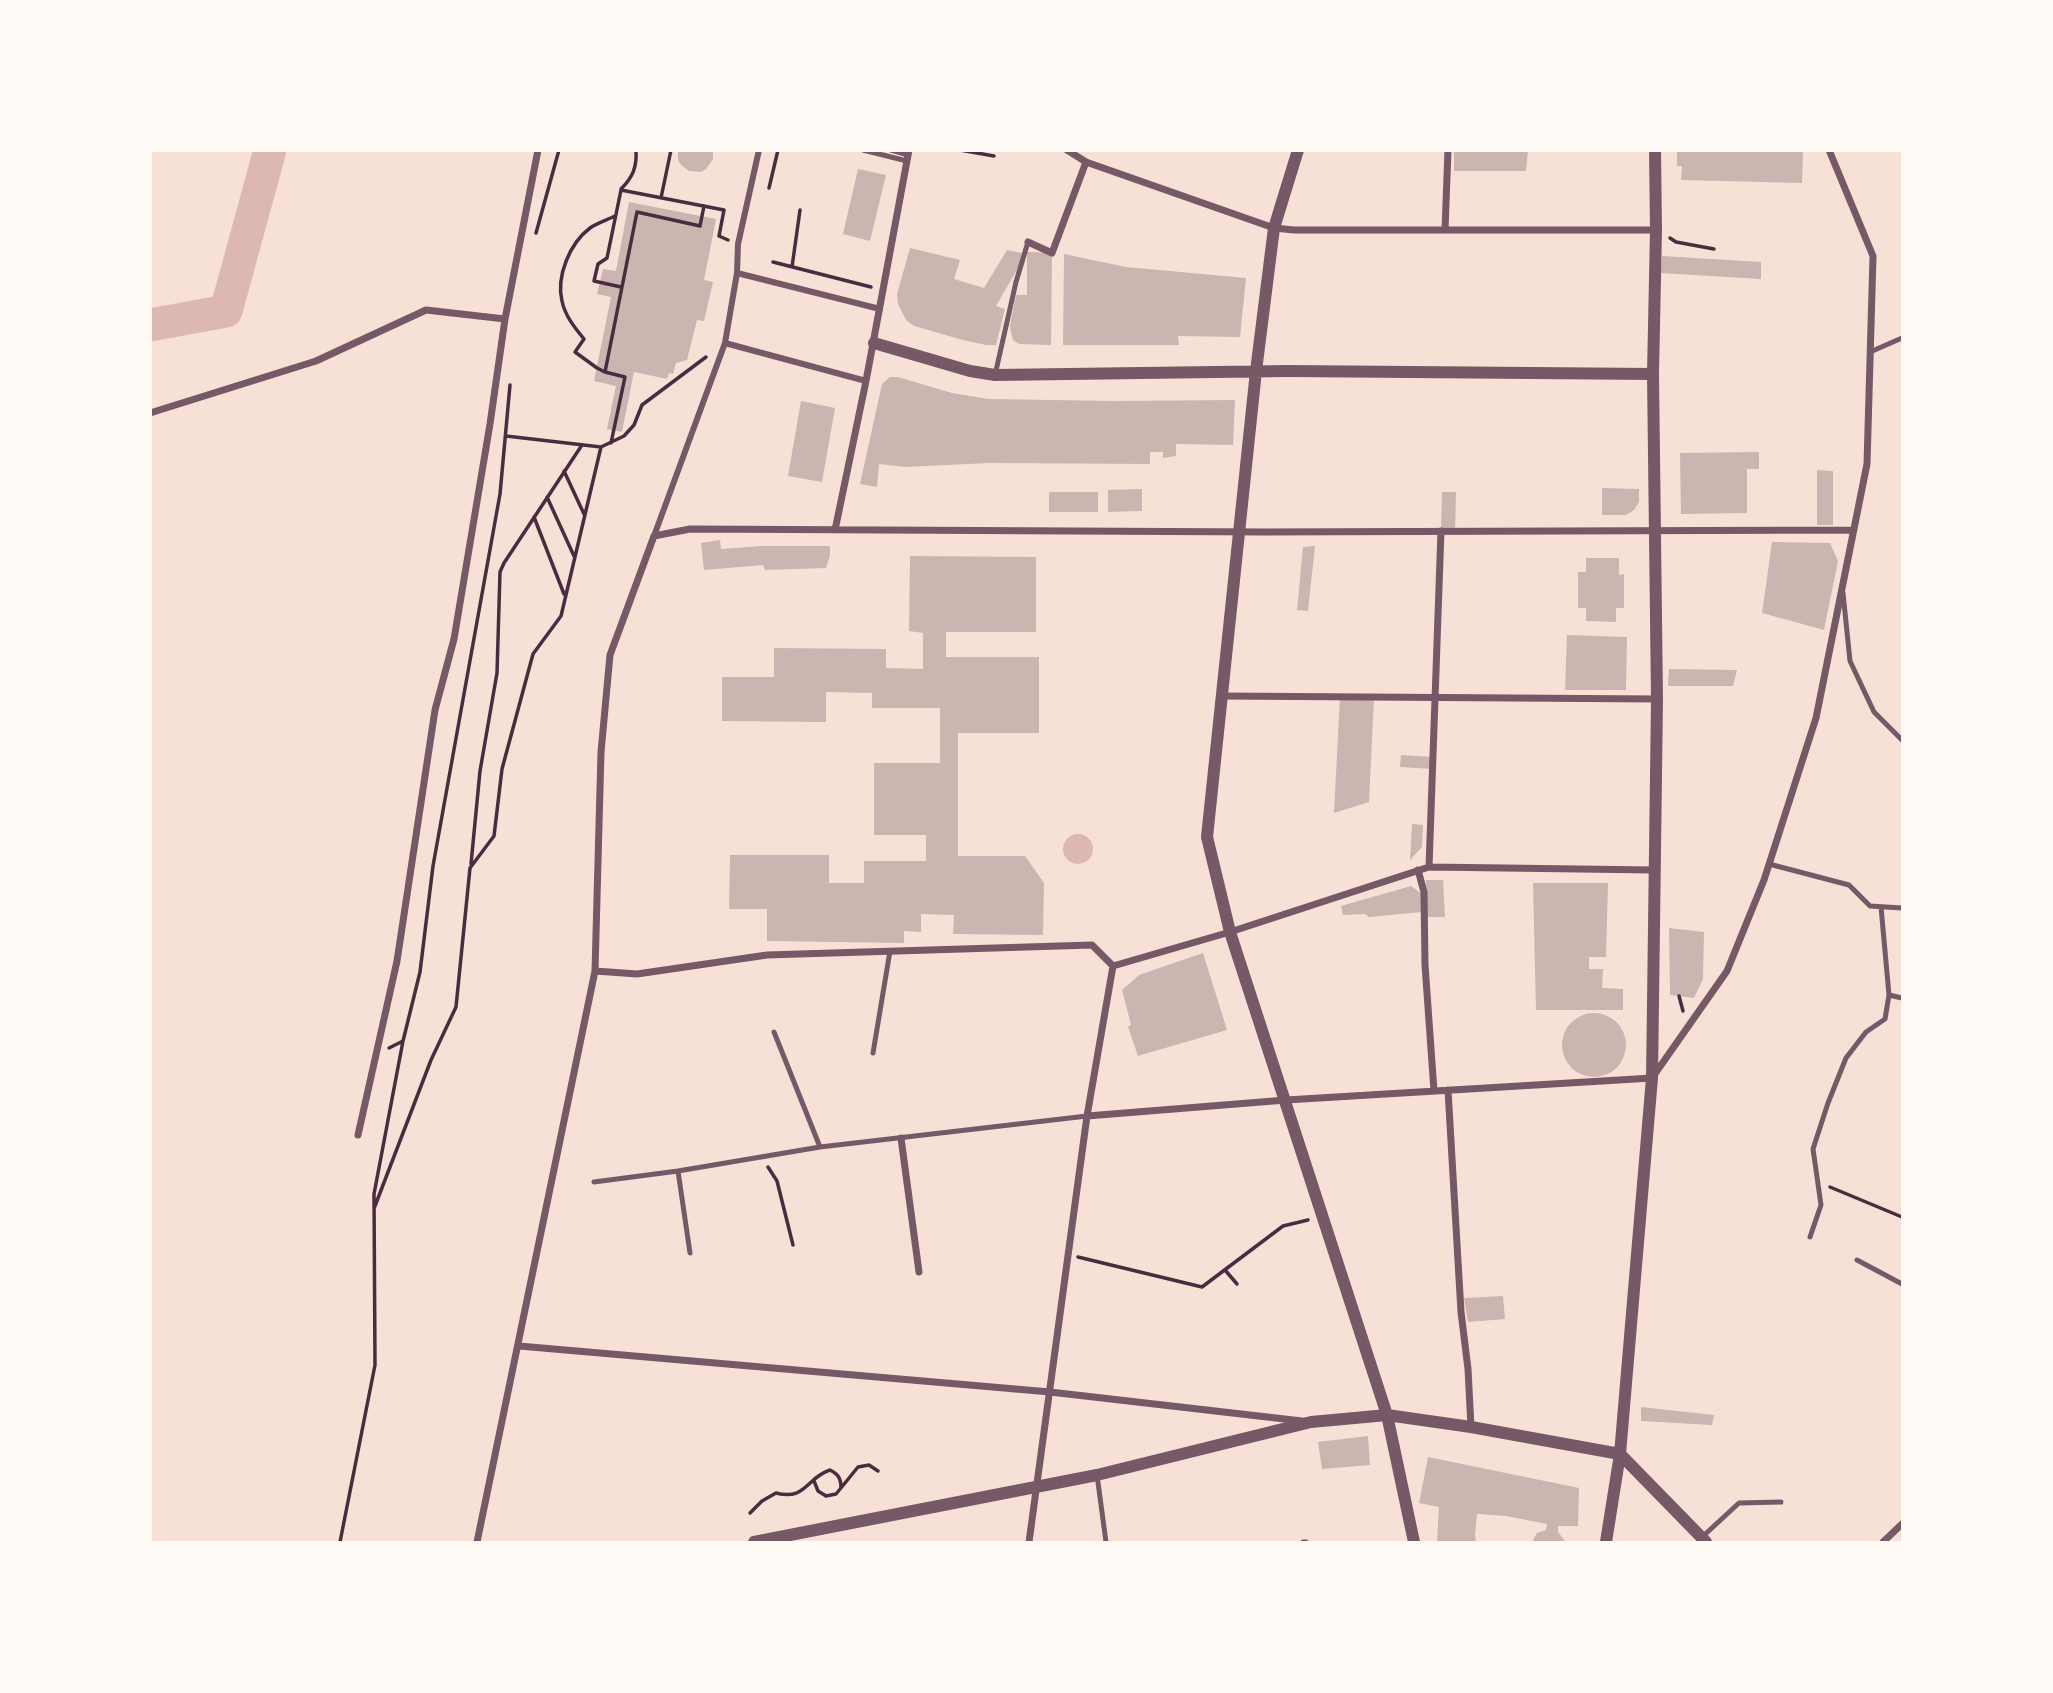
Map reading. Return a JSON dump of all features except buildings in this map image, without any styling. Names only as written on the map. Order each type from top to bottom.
[{"type":"street","points":[[358,1135],[397,961],[435,709],[454,639],[505,318],[538,150]]},
{"type":"street","points":[[477,1542],[595,971],[601,752],[610,655],[725,343],[737,273],[738,244],[758,150]]},
{"type":"street","points":[[1066,150],[1086,162],[1274,228],[1656,230]]},
{"type":"street","points":[[1297,150],[1274,228],[1256,371],[1207,837],[1230,932],[1387,1415],[1414,1542]]},
{"type":"street","points":[[1445,230],[1448,150]]},
{"type":"street","points":[[1606,1542],[1620,1454],[1652,1077],[1657,699],[1653,374],[1655,150]]},
{"type":"street","points":[[1652,1077],[1727,971],[1769,864],[1816,718],[1867,464],[1874,256],[1829,150]]},
{"type":"street","points":[[835,530],[874,343],[908,156]]},
{"type":"street","points":[[1028,242],[1052,253],[1086,162]]},
{"type":"street","points":[[737,273],[880,309]]},
{"type":"street","points":[[150,413],[316,361],[426,310],[505,318]]},
{"type":"street","points":[[725,343],[866,381]]},
{"type":"street","points":[[874,343],[970,371],[995,375],[1256,371],[1653,374]]},
{"type":"street","points":[[654,536],[690,528],[1240,532],[1853,530]]},
{"type":"street","points":[[1429,867],[1441,531]]},
{"type":"street","points":[[1221,696],[1657,699]]},
{"type":"street","points":[[1113,966],[1230,932],[1429,867],[1654,870]]},
{"type":"street","points":[[1418,870],[1424,892],[1425,965],[1434,1091]]},
{"type":"street","points":[[595,971],[637,974],[767,955],[1092,945],[1113,966]]},
{"type":"street","points":[[1029,1542],[1087,1116],[1113,966]]},
{"type":"street","points":[[1087,1116],[1286,1100],[1652,1077]]},
{"type":"street","points":[[1448,1090],[1461,1312],[1471,1427]]},
{"type":"street","points":[[901,1138],[919,1272]]},
{"type":"street","points":[[519,1346],[1050,1392],[1311,1422]]},
{"type":"street","points":[[754,1542],[778,1540],[1097,1475],[1311,1422],[1387,1415],[1620,1454],[1703,1540]]},
{"type":"street","points":[[1884,1542],[1902,1524]]},
{"type":"lane","points":[[863,150],[908,156]]},
{"type":"lane","points":[[891,150],[908,156]]},
{"type":"lane","points":[[995,375],[1028,242]]},
{"type":"lane","points":[[1870,352],[1902,338]]},
{"type":"lane","points":[[1843,584],[1850,661],[1874,712],[1902,740]]},
{"type":"lane","points":[[1769,864],[1849,885],[1870,906],[1902,908]]},
{"type":"lane","points":[[1810,1237],[1821,1205],[1812,1149],[1846,1058],[1867,1032],[1885,1019],[1889,995],[1881,907]]},
{"type":"lane","points":[[873,1053],[890,951]]},
{"type":"lane","points":[[1889,995],[1902,998]]},
{"type":"lane","points":[[775,1032],[820,1147]]},
{"type":"lane","points":[[594,1182],[820,1147],[1087,1116]]},
{"type":"lane","points":[[678,1171],[690,1253]]},
{"type":"lane","points":[[1857,1260],[1902,1284]]},
{"type":"lane","points":[[1097,1475],[1105,1542]]},
{"type":"lane","points":[[1703,1540],[1739,1503],[1781,1502]]},
{"type":"path","points":[[535,236],[559,150]]},
{"type":"path","points":[[621,287],[594,281],[598,264],[607,258],[621,190],[631,178],[636,164],[636,150]]},
{"type":"path","points":[[661,198],[671,150]]},
{"type":"path","points":[[769,188],[778,150]]},
{"type":"path","points":[[960,150],[994,156]]},
{"type":"path","points":[[621,190],[724,210],[719,236],[738,244]]},
{"type":"path","points":[[605,372],[637,212],[700,226],[704,206]]},
{"type":"path","points":[[792,267],[800,210]]},
{"type":"path","points":[[611,443],[625,377],[605,372],[575,352],[584,339],[569,319],[562,301],[561,284],[564,269],[579,237],[593,226],[615,216]]},
{"type":"path","points":[[1656,230],[1676,242],[1714,249]]},
{"type":"path","points":[[773,262],[883,290]]},
{"type":"path","points":[[505,436],[601,447],[611,443],[624,436],[635,425],[642,405],[725,343]]},
{"type":"path","points":[[340,1542],[375,1365],[374,1195],[403,1041],[420,972],[433,866],[500,494],[510,381]]},
{"type":"path","points":[[374,1208],[431,1060],[456,1007],[480,771],[497,673],[500,572],[582,445]]},
{"type":"path","points":[[470,868],[494,836],[502,769],[533,654],[561,616],[601,447]]},
{"type":"path","points":[[564,471],[585,516]]},
{"type":"path","points":[[547,497],[575,557]]},
{"type":"path","points":[[534,517],[565,596]]},
{"type":"path","points":[[761,1157],[777,1181],[793,1245]]},
{"type":"path","points":[[1818,1182],[1902,1217]]},
{"type":"path","points":[[1069,1254],[1202,1287],[1283,1226],[1323,1216]]},
{"type":"path","points":[[1225,1270],[1237,1284]]},
{"type":"path","points":[[814,1481],[818,1491],[826,1496],[836,1494],[858,1467],[869,1465],[878,1471]]},
{"type":"path","points":[[750,1513],[776,1493],[795,1495],[822,1472],[830,1470],[837,1473],[841,1488]]},
{"type":"shaded area","points":[[1078,834],[1089,838],[1093,849],[1089,860],[1078,864],[1067,860],[1063,849],[1067,838]]},
{"type":"waterway","points":[[150,325],[226,311],[270,150]]}]
